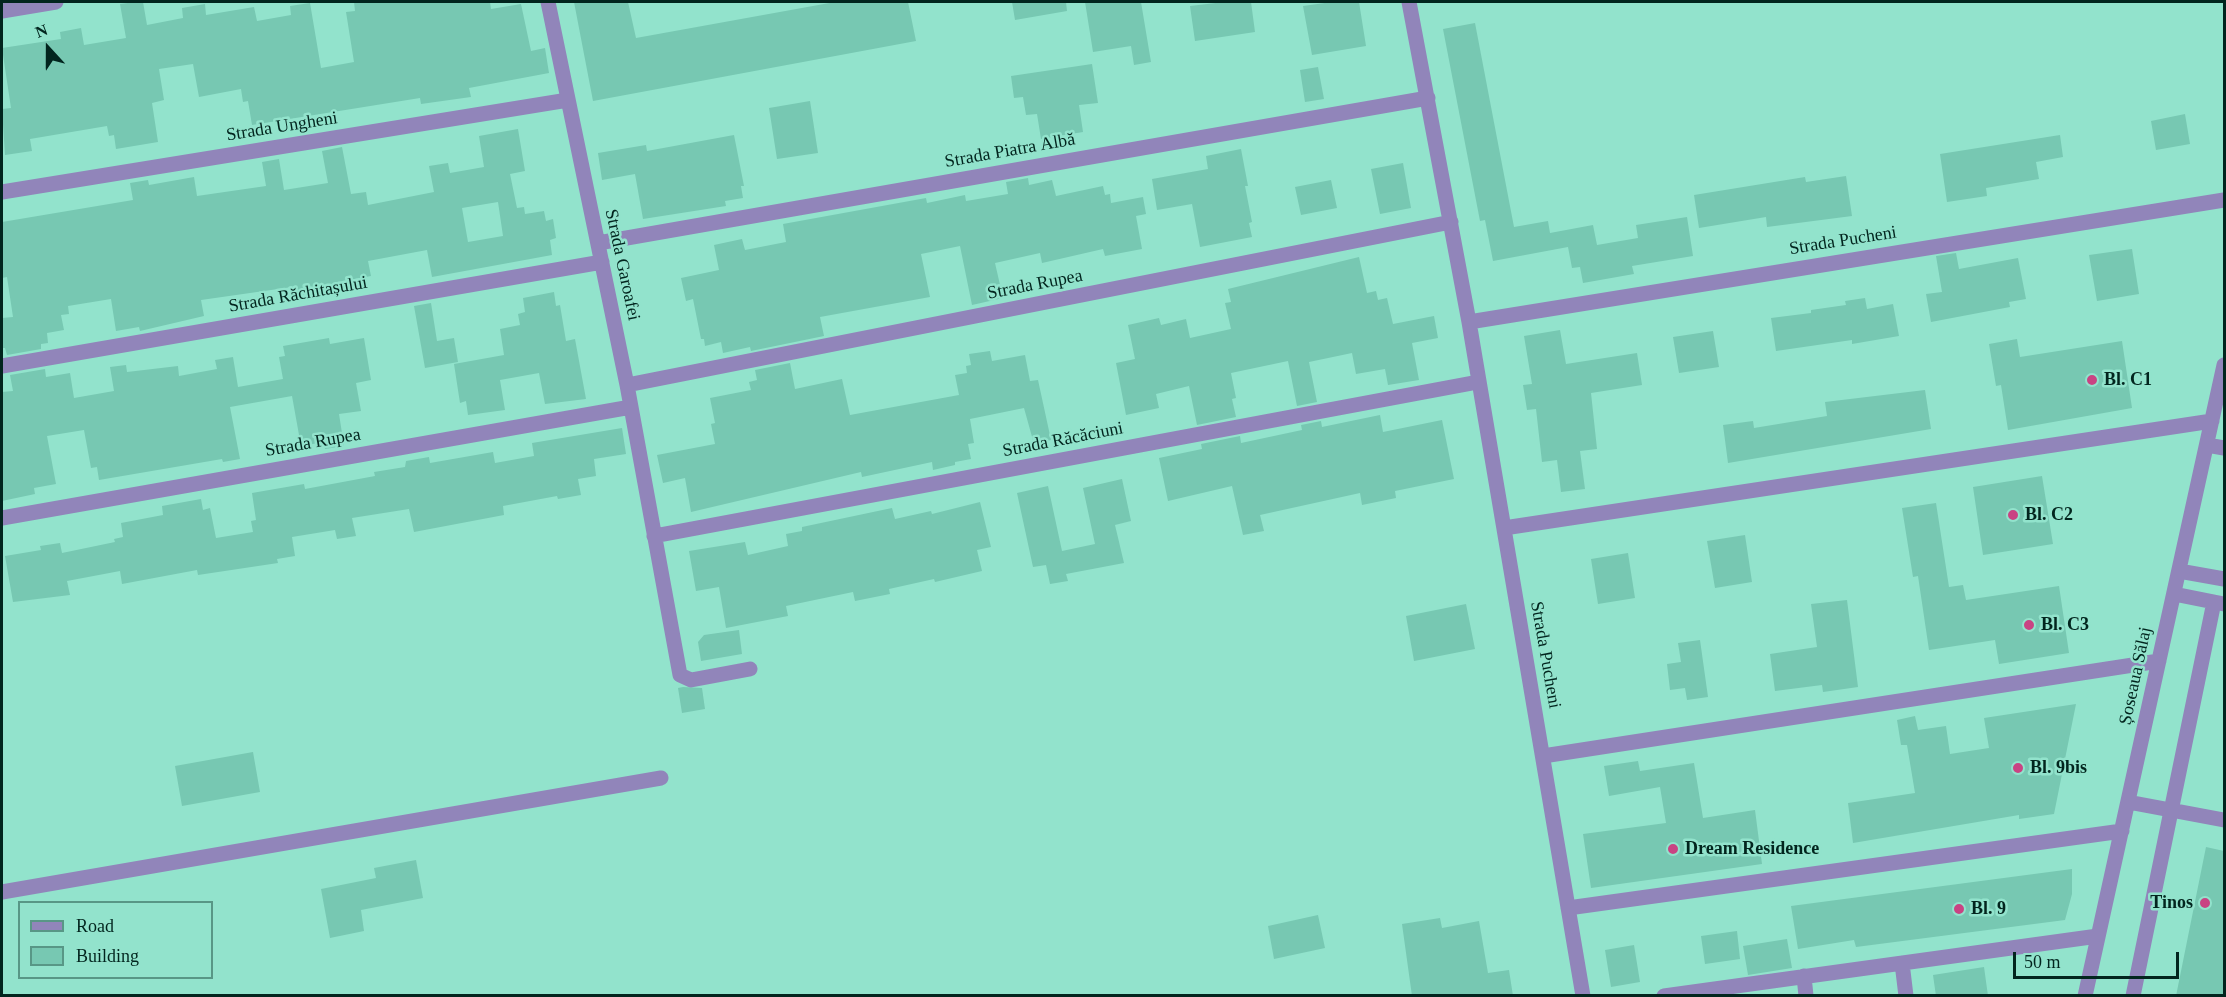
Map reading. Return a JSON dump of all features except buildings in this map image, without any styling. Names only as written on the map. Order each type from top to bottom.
[{"type":"street","points":[[2,11],[56,2]]},
{"type":"street","name":"Strada Garoafei","points":[[548,2],[627,385],[680,675],[691,680],[750,669]]},
{"type":"street","name":"Strada Pucheni","points":[[1409,2],[1451,222],[1583,996]]},
{"type":"street","name":"Strada Piatra Albă","points":[[598,243],[1428,98]]},
{"type":"street","name":"Strada Ungheni","points":[[2,192],[568,100]]},
{"type":"street","name":"Strada Pucheni","points":[[1468,322],[2224,200]]},
{"type":"street","name":"Strada Rupea","points":[[627,385],[1451,222]]},
{"type":"street","name":"Strada Răchitașului","points":[[2,366],[602,262]]},
{"type":"street","name":"Șoseaua Sălaj","points":[[2085,996],[2224,365]]},
{"type":"street","name":"Strada Răcăciuni","points":[[654,536],[1478,382]]},
{"type":"street","name":"Strada Rupea","points":[[2,518],[631,407]]},
{"type":"street","points":[[1504,528],[2212,421]]},
{"type":"street","points":[[2207,445],[2224,448]]},
{"type":"street","points":[[2179,571],[2224,579]]},
{"type":"street","points":[[2133,996],[2219,603],[2174,594]]},
{"type":"street","points":[[1543,756],[2159,662]]},
{"type":"street","points":[[2,892],[661,778]]},
{"type":"street","points":[[2128,802],[2224,820]]},
{"type":"street","points":[[1568,908],[2122,831]]},
{"type":"street","points":[[1664,996],[1703,993],[1804,976],[2098,936]]},
{"type":"street","points":[[1902,963],[1906,996]]},
{"type":"street","points":[[1804,976],[1806,996]]},
{"type":"place","name":"Bl. C1","points":[[2092,380]]},
{"type":"place","name":"Bl. C2","points":[[2013,515]]},
{"type":"place","name":"Bl. C3","points":[[2029,625]]},
{"type":"place","name":"Bl. 9bis","points":[[2018,768]]},
{"type":"place","name":"Dream Residence","points":[[1673,849]]},
{"type":"place","name":"Tinos","points":[[2205,903]]},
{"type":"place","name":"Bl. 9","points":[[1959,909]]}]
